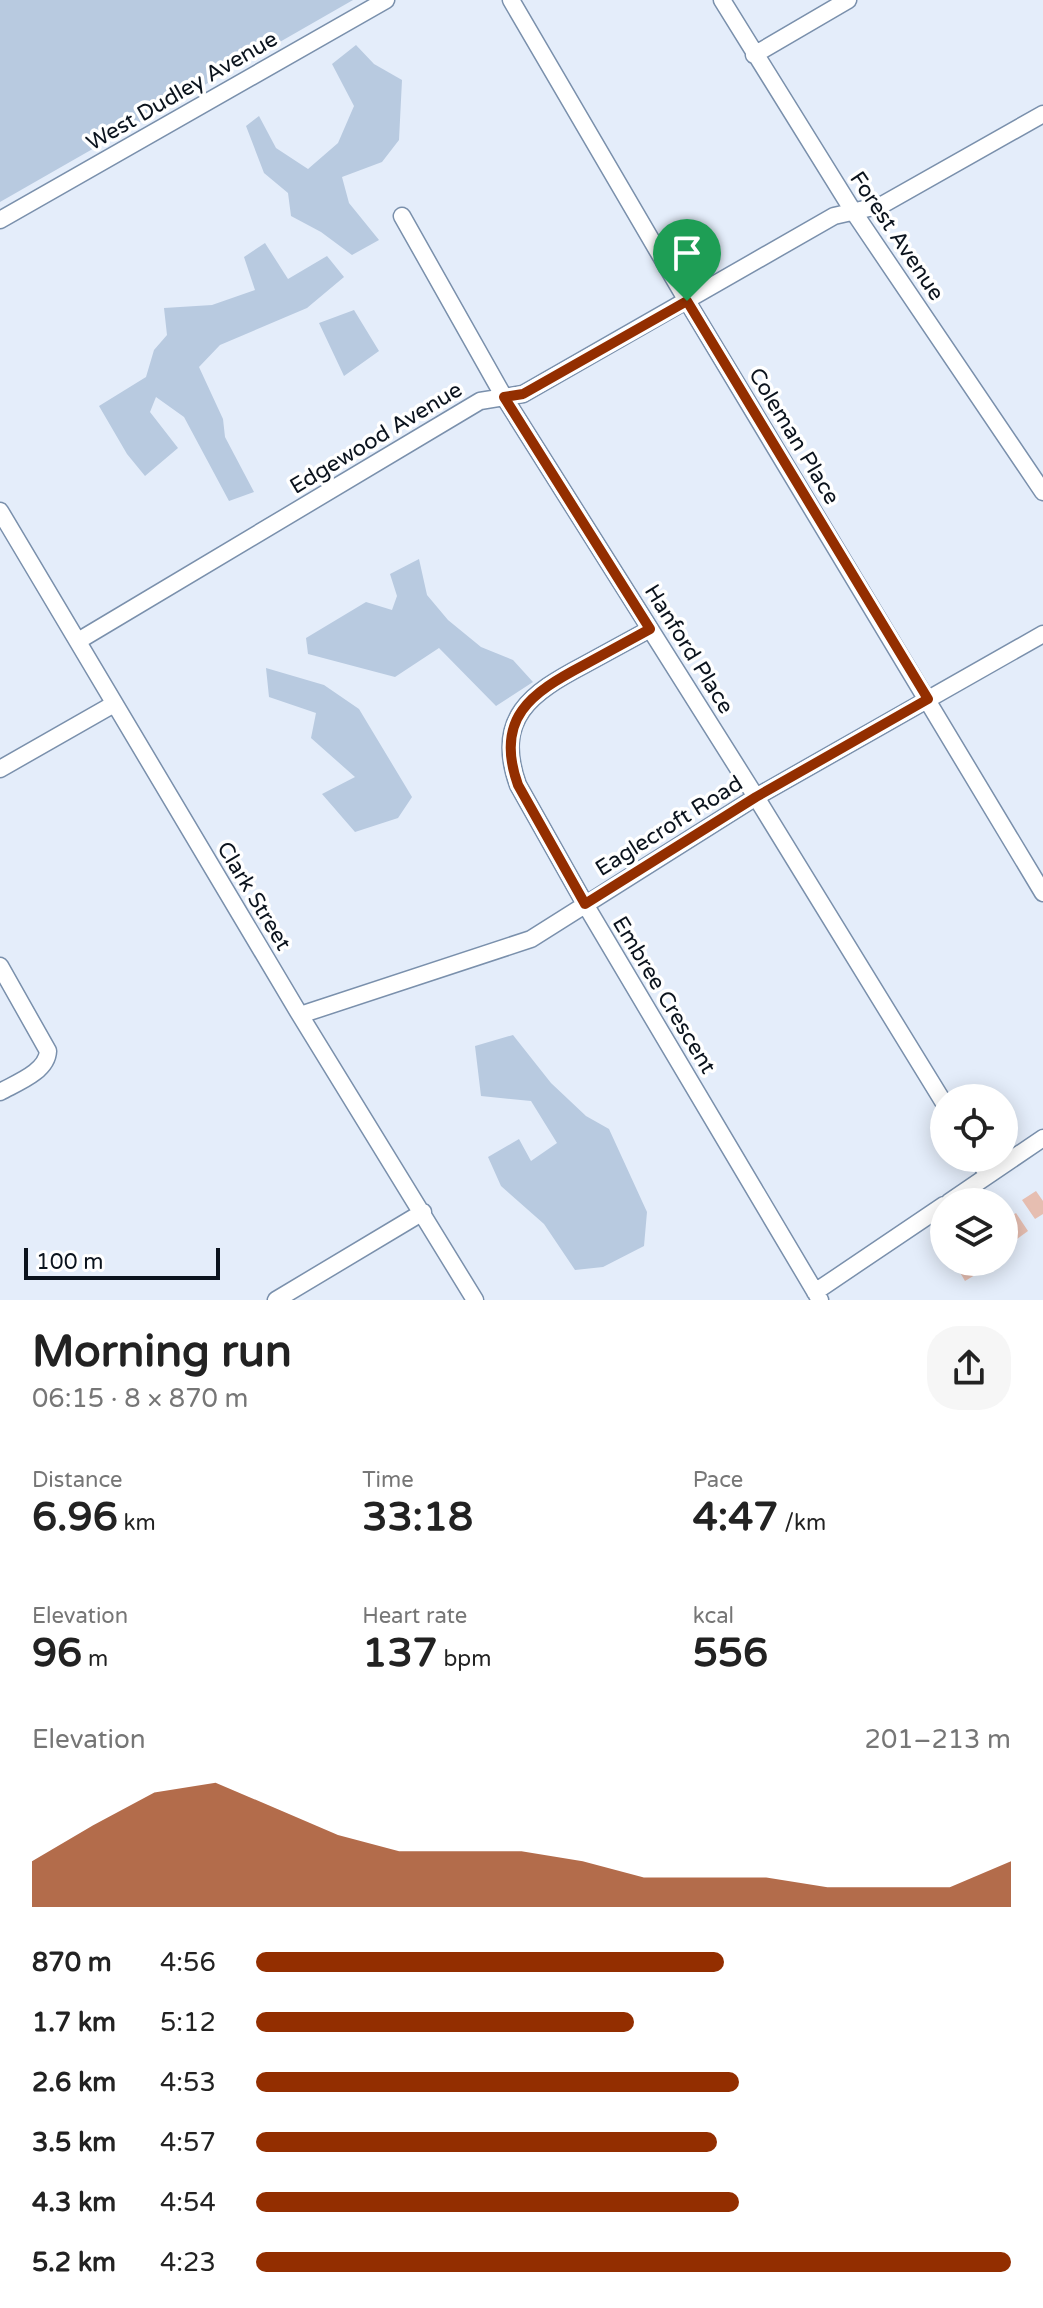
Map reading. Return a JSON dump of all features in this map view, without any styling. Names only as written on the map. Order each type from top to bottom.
[{"type":"street","name":"West Dudley Avenue","points":[[0,220],[386,0]]},
{"type":"street","name":"Coleman Place","points":[[511,0],[687,301],[1043,893]]},
{"type":"street","name":"Forest Avenue","points":[[722,0],[853,211],[1043,492]]},
{"type":"street","points":[[754,55],[848,0]]},
{"type":"street","name":"Edgewood Avenue","points":[[78,641],[480,401],[523,394],[834,216],[882,205],[1043,114]]},
{"type":"street","name":"Hanford Place","points":[[402,216],[504,397],[932,1084]]},
{"type":"street","name":"Clark Street","points":[[0,511],[300,1015],[475,1300]]},
{"type":"street","name":"Embree Crescent","points":[[650,629],[541,689],[520,714],[511,737],[512,769],[585,904],[818,1296]]},
{"type":"street","name":"Eaglecroft Road","points":[[300,1015],[531,939],[756,797],[1043,634]]},
{"type":"street","points":[[0,769],[114,704]]},
{"type":"street","points":[[0,966],[48,1051],[41,1068],[0,1092]]},
{"type":"street","points":[[969,1188],[1043,1138]]},
{"type":"street","points":[[276,1300],[423,1212]]},
{"type":"street","points":[[818,1296],[930,1216]]},
{"type":"shaded area","points":[[0,0],[353,0],[0,202]]},
{"type":"shaded area","points":[[356,45],[374,64],[402,80],[399,140],[382,162],[342,177],[349,203],[379,240],[352,255],[321,232],[291,216],[288,193],[264,173],[246,126],[259,116],[276,148],[308,169],[338,143],[354,106],[332,64]]},
{"type":"shaded area","points":[[265,243],[288,279],[327,256],[344,277],[307,308],[220,345],[199,367],[223,419],[225,437],[254,492],[229,501],[184,417],[156,397],[150,412],[178,448],[145,476],[127,454],[99,406],[146,377],[154,350],[167,335],[164,308],[212,305],[255,290],[244,257]]},
{"type":"shaded area","points":[[354,310],[379,351],[344,376],[319,323]]},
{"type":"shaded area","points":[[419,559],[427,595],[448,620],[481,647],[513,660],[533,682],[496,706],[439,648],[395,677],[308,654],[306,638],[366,602],[392,610],[397,596],[390,574]]},
{"type":"shaded area","points":[[266,668],[324,685],[359,709],[412,797],[398,818],[355,832],[322,794],[355,777],[311,738],[316,713],[269,697]]},
{"type":"shaded area","points":[[513,1035],[551,1083],[586,1116],[609,1129],[647,1212],[644,1246],[603,1267],[575,1270],[544,1224],[501,1186],[488,1157],[519,1139],[531,1161],[557,1143],[531,1101],[481,1096],[475,1046]]},
{"type":"building","points":[[1036,1191],[1043,1201],[1043,1214],[1035,1219],[1022,1200]]},
{"type":"building","points":[[1018,1216],[1028,1231],[1018,1238]]},
{"type":"route","points":[[687,301],[928,699],[756,797],[585,904],[518,785],[512,769],[511,737],[520,714],[541,689],[650,629],[504,397],[523,394],[687,301]]}]
